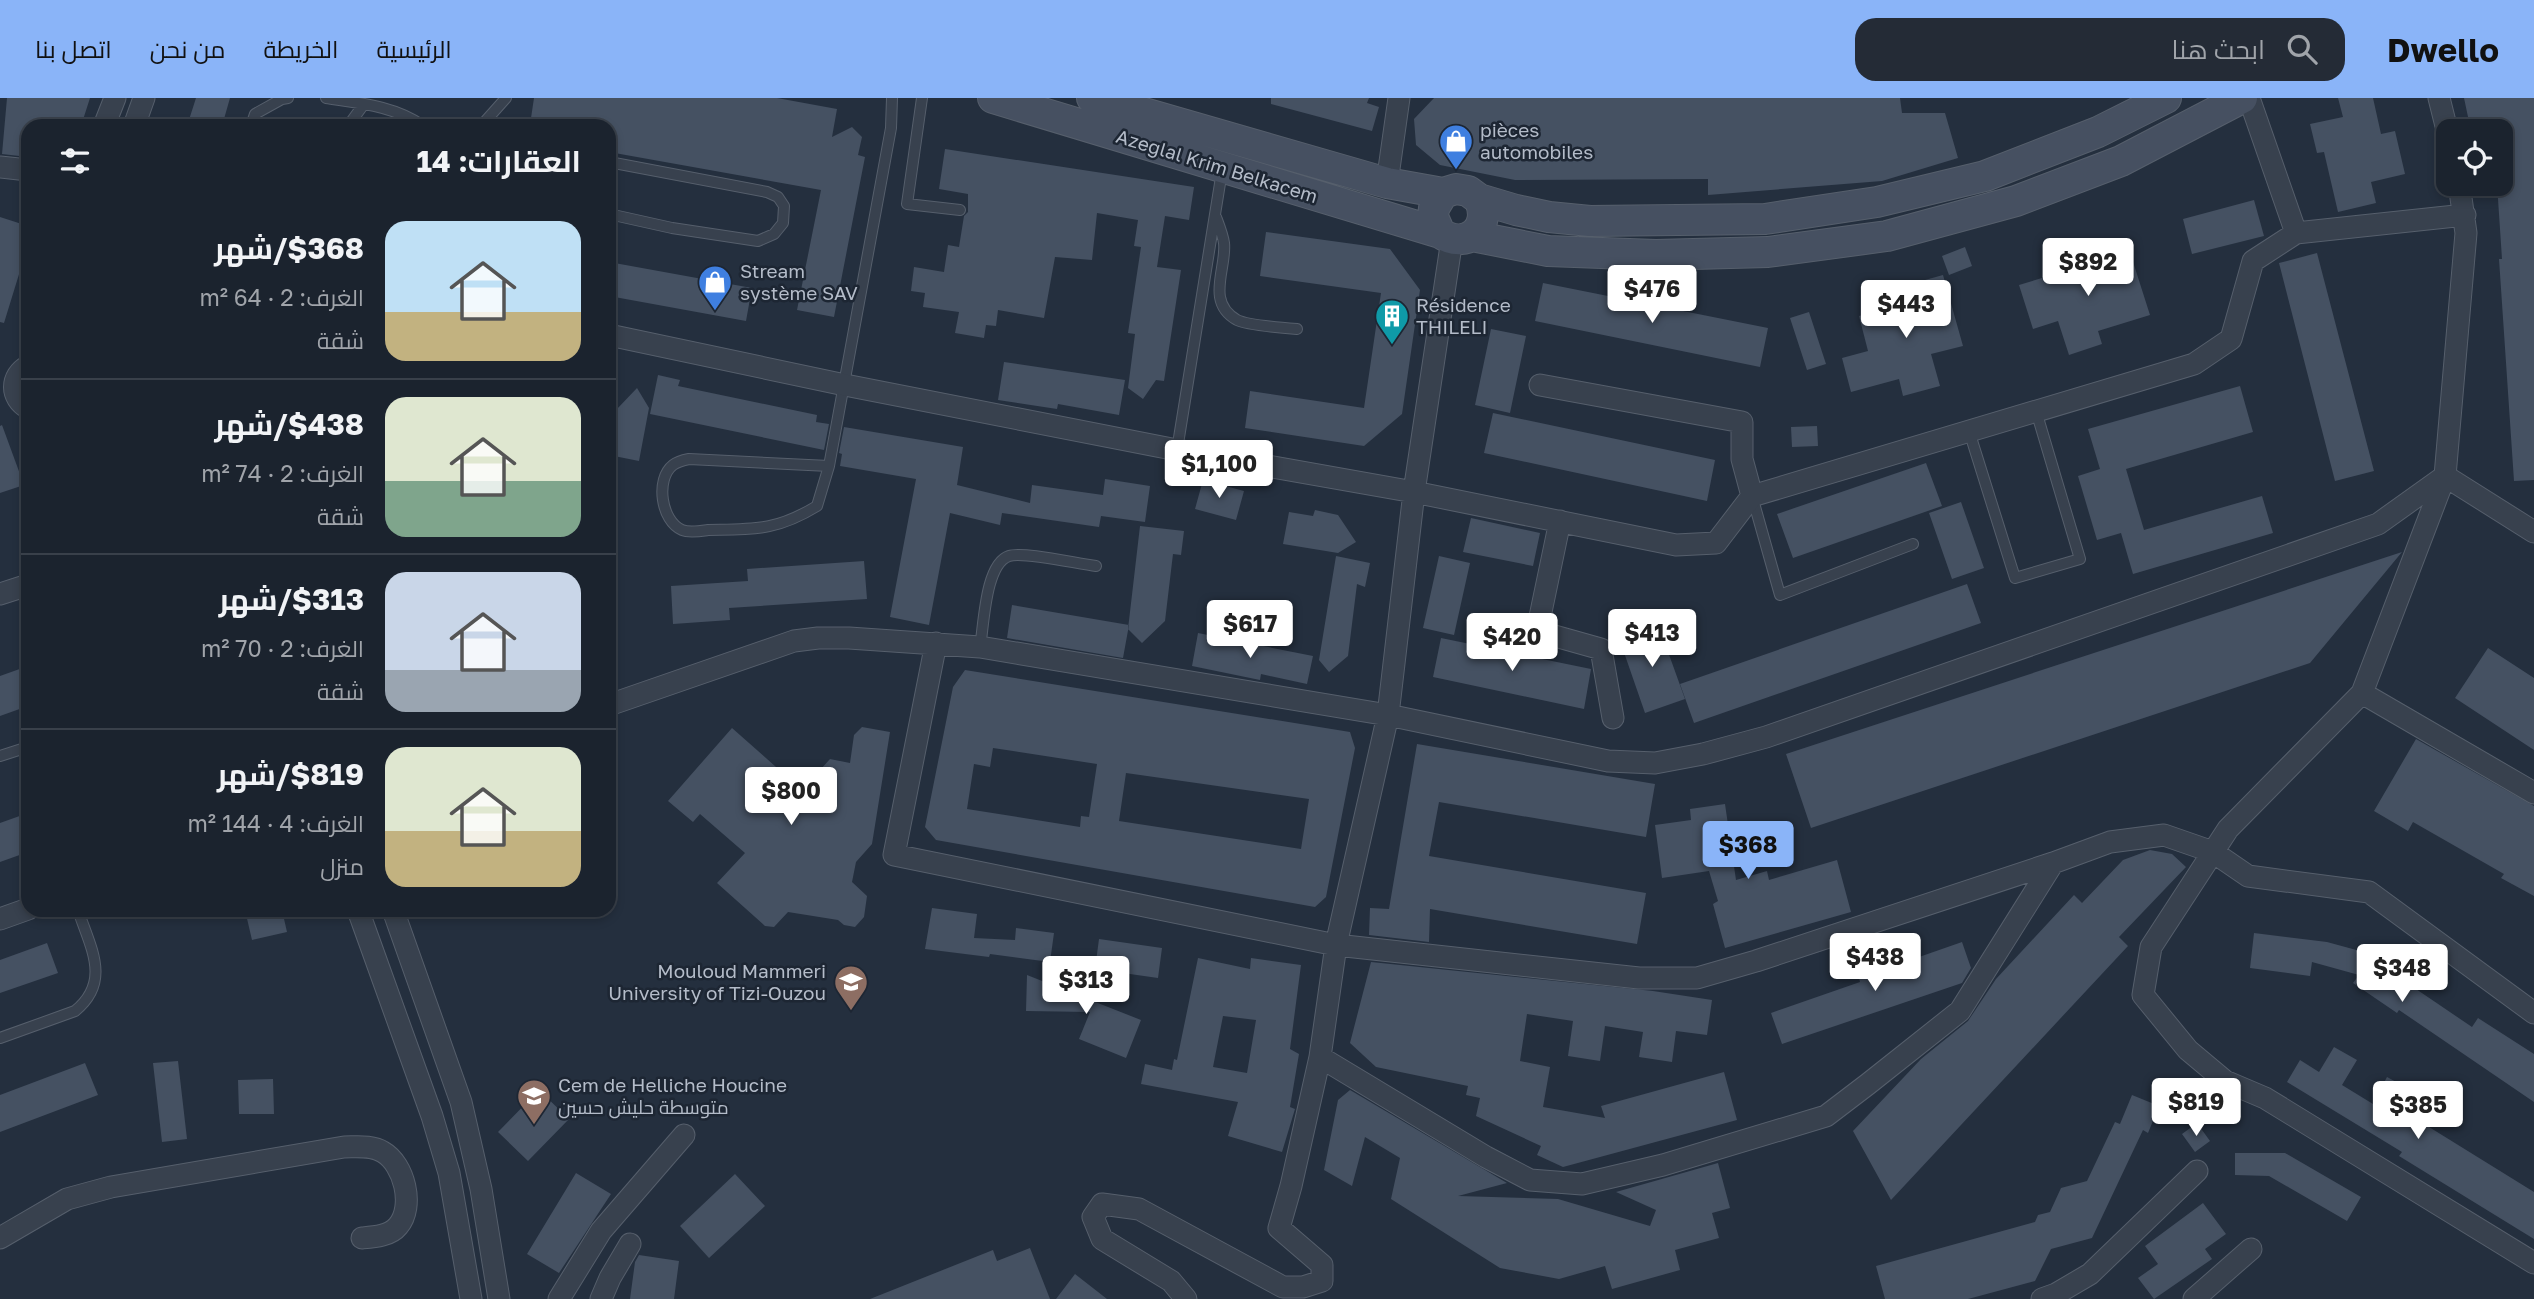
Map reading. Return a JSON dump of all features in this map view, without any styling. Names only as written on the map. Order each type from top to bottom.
[{"type":"main road","name":"Azeglal Krim Belkacem","points":[[993,98],[1455,236],[1548,251],[1644,254],[1768,252],[1887,236],[2016,201],[2122,161],[2242,98]]},
{"type":"main road","points":[[1092,98],[1387,183],[1443,193],[1462,189],[1479,199],[1549,217],[1590,221],[1765,219],[1877,202],[1985,176],[2098,132],[2166,98]]},
{"type":"main road","points":[[1443,193],[1437,200],[1433,217],[1455,236],[1483,223],[1483,206],[1479,199]]},
{"type":"street","points":[[107,119],[115,98]]},
{"type":"street","points":[[136,119],[144,98]]},
{"type":"street","points":[[1387,183],[1399,98]]},
{"type":"street","points":[[2249,98],[2296,233]]},
{"type":"street","points":[[2439,98],[2444,119]]},
{"type":"street","points":[[0,167],[21,169]]},
{"type":"street","points":[[2461,196],[2466,233],[2445,476],[2362,693],[2228,829],[2151,947],[2143,995],[2188,1050],[2225,1081],[2265,1098],[2534,1263]]},
{"type":"street","points":[[616,337],[845,386],[1177,450],[1414,492],[1675,545],[1716,544],[1752,496],[2194,364],[2231,340],[2253,261],[2296,233],[2465,215]]},
{"type":"street","points":[[1186,1299],[1171,1281],[1102,1239],[1093,1217],[1102,1204],[1139,1209],[1283,1287],[1303,1287],[1322,1281],[1322,1265],[1279,1228],[1320,1057],[1336,945],[1388,715],[1414,492],[1455,236]]},
{"type":"street","points":[[21,371],[7,387],[21,402]]},
{"type":"street","points":[[1541,386],[1742,422],[1742,459],[1752,496]]},
{"type":"street","points":[[2445,476],[2534,532]]},
{"type":"street","points":[[616,703],[794,641],[818,638],[936,643],[980,647],[1388,715],[1608,761],[1655,763],[1703,754],[1766,737],[2378,524],[2445,476]]},
{"type":"street","points":[[1560,521],[1537,631],[1601,649],[1613,718]]},
{"type":"street","points":[[0,594],[21,587]]},
{"type":"street","points":[[936,643],[894,855],[1336,945],[1639,978],[1697,978],[2053,863],[2109,842],[2164,835],[2213,852],[2248,876],[2369,892],[2534,1013]]},
{"type":"street","points":[[2362,693],[2534,793]]},
{"type":"street","points":[[1320,1057],[1486,1157],[1530,1180],[1582,1184],[1663,1165],[1826,1116],[1868,1084],[1960,1010],[2053,863]]},
{"type":"street","points":[[0,919],[21,912]]},
{"type":"street","points":[[361,917],[432,1115],[449,1173],[471,1299]]},
{"type":"street","points":[[395,917],[461,1102],[486,1212],[499,1299]]},
{"type":"street","points":[[559,1299],[601,1231],[684,1135]]},
{"type":"street","points":[[0,1238],[67,1199],[111,1188],[344,1147],[364,1147],[381,1150],[393,1160],[400,1171],[405,1203],[398,1226],[390,1232],[362,1238]]},
{"type":"street","points":[[2042,1299],[2090,1274],[2197,1171]]},
{"type":"street","points":[[601,1299],[630,1244]]},
{"type":"street","points":[[2194,1299],[2251,1249]]},
{"type":"lane","points":[[253,119],[255,114],[288,98]]},
{"type":"lane","points":[[326,98],[364,104],[410,119]]},
{"type":"lane","points":[[487,119],[506,98]]},
{"type":"lane","points":[[829,466],[689,458],[673,465],[664,478],[663,500],[669,521],[683,531],[765,528],[793,520],[817,506],[829,466],[845,386],[891,128],[892,98]]},
{"type":"lane","points":[[922,98],[907,204],[960,210]]},
{"type":"lane","points":[[353,119],[364,104]]},
{"type":"lane","points":[[616,163],[766,192],[778,197],[783,206],[783,223],[774,234],[758,241],[672,228],[616,216]]},
{"type":"lane","points":[[1177,450],[1222,168]]},
{"type":"lane","points":[[1215,214],[1225,244],[1218,284],[1222,300],[1229,312],[1238,321],[1297,330]]},
{"type":"lane","points":[[1969,431],[2015,578],[2080,559],[2036,411]]},
{"type":"lane","points":[[1752,496],[1780,595],[1913,544]]},
{"type":"lane","points":[[980,647],[990,580],[998,564],[1009,556],[1096,566]]},
{"type":"lane","points":[[0,756],[21,749]]},
{"type":"lane","points":[[0,1038],[75,1010],[85,1003],[96,981],[96,968],[80,917]]},
{"type":"building","points":[[7,98],[90,98],[83,119],[21,119],[21,156],[2,154]]},
{"type":"building","points":[[196,98],[230,98],[224,119],[189,119]]},
{"type":"building","points":[[534,98],[777,98],[837,109],[832,137],[852,127],[862,137],[858,155],[865,157],[834,317],[797,310],[821,190],[616,153],[616,119],[531,118]]},
{"type":"building","points":[[1271,98],[1369,98],[1367,103],[1379,107],[1372,131],[1271,104]]},
{"type":"building","points":[[1434,98],[1900,98],[1902,113],[1945,113],[1958,158],[1882,181],[1708,195],[1708,179],[1515,180],[1440,165],[1416,145],[1414,119]]},
{"type":"building","points":[[2338,98],[2373,98],[2381,134],[2395,131],[2405,174],[2371,182],[2376,203],[2338,212],[2324,152],[2317,153],[2310,124],[2343,117]]},
{"type":"building","points":[[2464,98],[2534,98],[2534,480],[2514,481],[2499,259],[2502,259],[2498,196],[2513,196],[2513,119],[2468,119]]},
{"type":"building","points":[[945,149],[1194,187],[1189,220],[1165,216],[1157,267],[1181,270],[1164,381],[1156,380],[1143,399],[1128,388],[1135,334],[1128,333],[1141,247],[1134,246],[1138,220],[1097,213],[1092,260],[1055,257],[1044,318],[998,310],[996,326],[986,325],[984,338],[955,333],[959,312],[923,307],[925,293],[911,291],[914,267],[944,272],[948,245],[959,247],[964,216],[968,212],[968,194],[939,189]]},
{"type":"building","points":[[2254,200],[2264,236],[2192,254],[2183,219]]},
{"type":"building","points":[[0,217],[21,224],[21,268],[4,323],[0,322]]},
{"type":"building","name":"Résidence THILELI","points":[[1266,232],[1390,249],[1420,290],[1402,414],[1364,446],[1245,428],[1250,391],[1364,408],[1381,293],[1260,276]]},
{"type":"building","points":[[2127,243],[2150,315],[2098,331],[2102,344],[2069,355],[2058,321],[2033,329],[2019,285],[2078,267],[2075,259]]},
{"type":"building","points":[[1965,247],[1972,266],[1949,275],[1942,256]]},
{"type":"building","points":[[2317,253],[2374,471],[2335,481],[2279,263]]},
{"type":"building","points":[[616,263],[752,288],[746,321],[616,297]]},
{"type":"building","points":[[1943,275],[1963,346],[1931,354],[1940,386],[1903,396],[1899,379],[1851,392],[1842,358],[1868,351],[1859,316],[1904,303],[1900,287]]},
{"type":"building","points":[[1543,283],[1768,328],[1760,367],[1535,321]]},
{"type":"building","points":[[1809,312],[1826,364],[1807,370],[1790,318]]},
{"type":"building","points":[[1491,329],[1526,336],[1510,413],[1475,405]]},
{"type":"building","points":[[1004,362],[1125,380],[1119,415],[1058,404],[1057,409],[998,400]]},
{"type":"building","points":[[658,375],[680,380],[678,386],[817,415],[816,422],[829,424],[824,450],[650,414]]},
{"type":"building","points":[[2240,386],[2253,432],[2126,469],[2144,530],[2262,496],[2273,533],[2133,574],[2121,533],[2097,540],[2078,476],[2100,469],[2088,429]]},
{"type":"building","points":[[637,388],[649,408],[639,461],[616,456],[617,409]]},
{"type":"building","points":[[1493,413],[1715,460],[1707,501],[1484,453]]},
{"type":"building","points":[[2,425],[21,477],[21,486],[0,493]]},
{"type":"building","points":[[1817,426],[1818,446],[1792,447],[1791,427]]},
{"type":"building","points":[[844,427],[963,447],[957,485],[1030,503],[1032,485],[1103,495],[1105,479],[1150,486],[1145,522],[1101,516],[1099,527],[1002,513],[1000,525],[950,513],[929,625],[890,617],[916,479],[840,466],[842,454],[839,453]]},
{"type":"building","points":[[1926,463],[1942,506],[1793,558],[1777,514]]},
{"type":"building","points":[[1203,480],[1244,491],[1236,520],[1195,509]]},
{"type":"building","points":[[1961,502],[1984,568],[1952,579],[1929,513]]},
{"type":"building","points":[[1315,510],[1338,515],[1356,542],[1338,553],[1283,544],[1289,512],[1313,516]]},
{"type":"building","points":[[1471,518],[1540,533],[1533,566],[1463,552]]},
{"type":"building","points":[[1140,526],[1184,531],[1181,555],[1173,554],[1165,621],[1142,643],[1128,629]]},
{"type":"building","points":[[2402,552],[2310,663],[1811,828],[1786,754]]},
{"type":"building","points":[[1336,556],[1370,563],[1365,587],[1357,584],[1348,656],[1329,672],[1319,660]]},
{"type":"building","points":[[1439,556],[1470,563],[1454,635],[1423,628]]},
{"type":"building","points":[[864,561],[867,599],[729,608],[730,620],[673,624],[671,586],[748,581],[747,569]]},
{"type":"building","points":[[1967,584],[1981,623],[1694,723],[1680,684]]},
{"type":"building","points":[[1012,605],[1129,625],[1123,658],[1007,638]]},
{"type":"building","points":[[1658,624],[1685,699],[1645,713],[1619,638]]},
{"type":"building","points":[[1198,633],[1313,656],[1307,684],[1261,674],[1260,680],[1192,666]]},
{"type":"building","points":[[1441,638],[1591,669],[1584,709],[1433,677]]},
{"type":"building","points":[[2488,648],[2534,678],[2534,750],[2455,698]]},
{"type":"building","points":[[21,668],[21,708],[0,716],[0,676]]},
{"type":"building","points":[[965,670],[1350,732],[1355,748],[1326,897],[1315,907],[936,840],[925,827],[953,687]],"holes":[[[993,748],[1097,764],[1089,817],[1081,816],[1080,827],[967,809],[974,764],[990,767]],[[1126,773],[1309,799],[1301,849],[1119,821]]]},
{"type":"building","points":[[862,727],[890,732],[872,844],[856,862],[852,882],[867,896],[864,917],[855,927],[844,925],[838,920],[788,912],[774,927],[765,926],[717,883],[745,853],[700,814],[693,822],[668,801],[732,728],[802,790],[830,759],[850,763],[854,735]]},
{"type":"building","points":[[2416,739],[2534,806],[2534,896],[2501,878],[2504,874],[2413,822],[2408,831],[2374,811]]},
{"type":"building","points":[[1417,744],[1655,784],[1646,837],[1439,802],[1429,856],[1646,893],[1637,944],[1430,909],[1429,942],[1369,935],[1370,908],[1389,909]]},
{"type":"building","points":[[1725,804],[1736,880],[1767,871],[1769,880],[1837,860],[1851,912],[1725,948],[1713,904],[1718,901],[1709,871],[1662,878],[1655,825],[1691,820],[1690,809]]},
{"type":"building","points":[[21,816],[21,854],[0,862],[0,823]]},
{"type":"building","points":[[2150,850],[2172,854],[2186,867],[2119,937],[2128,946],[1891,1200],[1853,1131],[1921,1059],[1968,1021],[1996,979],[2074,895],[2082,903],[2123,860]]},
{"type":"building","points":[[932,908],[977,914],[974,938],[1015,940],[1016,928],[1054,933],[1050,962],[925,949]]},
{"type":"building","points":[[247,917],[284,917],[287,932],[252,940]]},
{"type":"building","points":[[2254,933],[2327,942],[2360,951],[2472,1027],[2478,1018],[2534,1054],[2534,1102],[2399,1010],[2397,1013],[2353,983],[2359,975],[2312,962],[2310,976],[2250,968]]},
{"type":"building","points":[[1099,939],[1162,948],[1158,978],[1095,969]]},
{"type":"building","points":[[1962,942],[1971,968],[1962,983],[1782,1044],[1771,1013],[1860,982],[1859,978]]},
{"type":"building","points":[[47,943],[58,973],[0,993],[0,960]]},
{"type":"building","points":[[1198,958],[1250,969],[1251,958],[1301,965],[1290,1049],[1299,1054],[1290,1107],[1295,1109],[1282,1152],[1228,1136],[1238,1102],[1141,1084],[1145,1064],[1172,1070],[1174,1059],[1177,1060]],"holes":[[[1223,1016],[1256,1020],[1247,1073],[1213,1067]]]},
{"type":"building","points":[[1371,962],[1653,991],[1712,1000],[1707,1035],[1676,1031],[1672,1062],[1639,1057],[1643,1032],[1605,1026],[1600,1061],[1568,1056],[1573,1021],[1527,1014],[1520,1061],[1550,1067],[1543,1107],[1605,1118],[1601,1106],[1724,1072],[1737,1120],[1563,1167],[1537,1155],[1541,1146],[1476,1116],[1480,1098],[1466,1095],[1468,1086],[1376,1067],[1350,1043]]},
{"type":"building","points":[[1027,975],[1141,1020],[1126,1058],[1079,1039],[1090,1012],[1026,1011]]},
{"type":"building","points":[[2334,1047],[2357,1060],[2342,1085],[2373,1104],[2387,1077],[2411,1090],[2400,1109],[2534,1192],[2534,1239],[2399,1156],[2402,1152],[2287,1082],[2300,1060],[2319,1072]]},
{"type":"building","points":[[178,1061],[187,1139],[162,1142],[153,1063]]},
{"type":"building","points":[[85,1063],[98,1095],[0,1132],[0,1095]]},
{"type":"building","points":[[273,1079],[274,1114],[239,1114],[238,1080]]},
{"type":"building","points":[[539,1090],[569,1119],[528,1161],[498,1132]]},
{"type":"building","points":[[1350,1090],[1507,1183],[1458,1196],[1558,1199],[1650,1226],[1656,1210],[1616,1192],[1718,1163],[1730,1208],[1712,1213],[1719,1238],[1675,1250],[1680,1270],[1612,1289],[1605,1266],[1559,1279],[1500,1268],[1391,1199],[1400,1158],[1365,1137],[1352,1186],[1324,1170],[1338,1100]]},
{"type":"building","points":[[2132,1095],[2159,1106],[2148,1133],[2143,1130],[2092,1238],[2051,1249],[2035,1281],[1968,1299],[1885,1299],[1876,1266],[2035,1222],[2038,1215],[2050,1212],[2061,1188],[2087,1181],[2115,1122],[2120,1124]]},
{"type":"building","points":[[2197,1123],[2210,1141],[2195,1152],[2182,1134]]},
{"type":"building","points":[[2235,1153],[2285,1153],[2361,1197],[2347,1221],[2269,1176],[2235,1175]]},
{"type":"building","points":[[576,1173],[611,1194],[559,1273],[527,1254]]},
{"type":"building","points":[[735,1174],[765,1206],[709,1258],[680,1226]]},
{"type":"building","points":[[2203,1203],[2226,1234],[2205,1249],[2212,1259],[2154,1299],[2138,1278],[2158,1264],[2145,1246]]},
{"type":"building","points":[[1030,1248],[1050,1299],[870,1299],[993,1250],[997,1261]]},
{"type":"building","points":[[639,1255],[679,1261],[674,1299],[630,1299],[635,1262]]},
{"type":"building","points":[[1075,1274],[1107,1299],[1056,1299]]},
{"type":"place","name":"pièces automobiles","points":[[1456,171]]},
{"type":"place","name":"Stream système SAV","points":[[715,312]]},
{"type":"place","name":"Résidence THILELI","points":[[1392,346]]},
{"type":"place","name":"Mouloud Mammeri University of Tizi-Ouzou","points":[[851,1012]]},
{"type":"place","name":"Cem de Helliche Houcine متوسطة حليش حسين","points":[[534,1126]]}]
